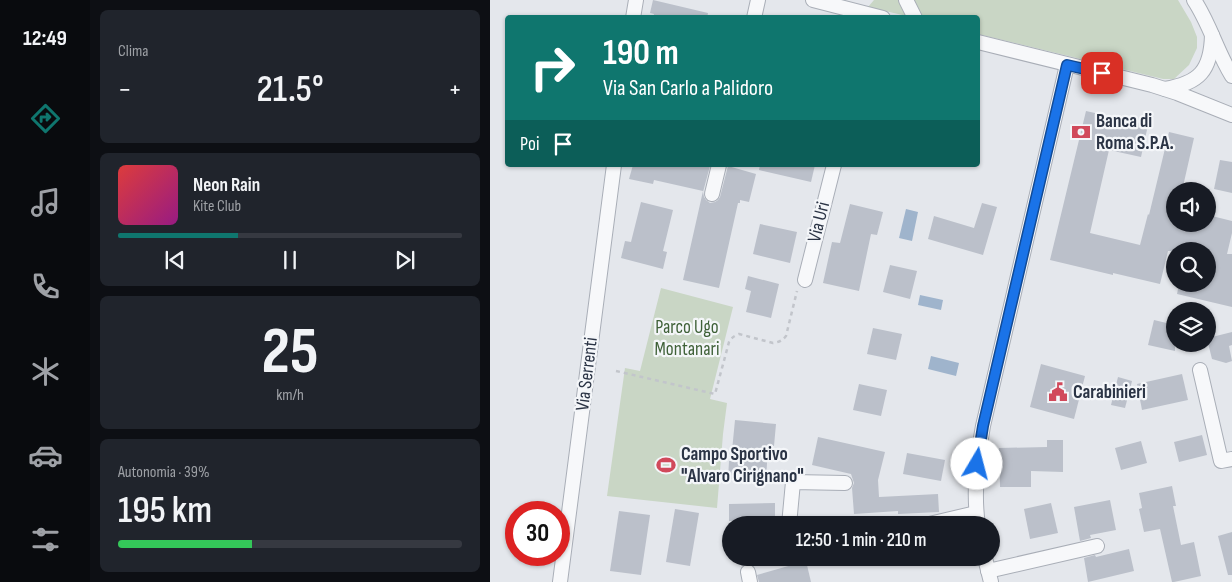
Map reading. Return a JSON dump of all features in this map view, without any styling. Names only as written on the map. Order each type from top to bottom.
[{"type":"street","points":[[634,15],[636,0]]},
{"type":"street","points":[[755,15],[758,0]]},
{"type":"street","points":[[813,0],[871,15]]},
{"type":"street","points":[[841,7],[855,0]]},
{"type":"street","points":[[906,0],[914,15]]},
{"type":"street","points":[[1194,0],[1206,18],[1223,60],[1232,76]]},
{"type":"street","points":[[1164,89],[1183,84],[1201,74],[1210,55],[1212,34]]},
{"type":"street","points":[[980,43],[1164,89],[1232,115]]},
{"type":"street","points":[[977,516],[975,498],[977,464],[983,426],[1067,65]]},
{"type":"street","name":"Via Serrenti","points":[[560,582],[614,167]]},
{"type":"street","points":[[712,194],[719,167]]},
{"type":"street","name":"Via Uri","points":[[805,280],[833,167]]},
{"type":"street","points":[[1200,370],[1221,462],[1232,459]]},
{"type":"street","points":[[789,516],[793,482],[845,483]]},
{"type":"street","points":[[988,570],[1097,546]]},
{"type":"path","points":[[616,371],[715,394],[730,339],[739,334],[773,343],[782,340],[786,336],[798,288],[805,280]]},
{"type":"green space","points":[[874,0],[1178,0],[1191,22],[1197,37],[1197,48],[1189,65],[1174,79],[1163,79],[980,34],[980,15],[902,15],[868,7]]},
{"type":"green space","name":"Parco Ugo Montanari","points":[[661,288],[733,307],[710,399],[727,403],[717,508],[607,496],[625,368],[640,371]]},
{"type":"water","points":[[906,209],[918,212],[912,241],[899,238]]},
{"type":"water","points":[[920,295],[943,300],[941,310],[918,305]]},
{"type":"water","points":[[931,356],[959,363],[956,376],[928,369]]},
{"type":"building","points":[[653,0],[708,13],[708,15],[654,15],[650,13]]},
{"type":"building","points":[[1086,111],[1148,125],[1141,157],[1109,150],[1090,233],[1140,245],[1169,132],[1194,138],[1184,182],[1166,182],[1166,232],[1216,232],[1216,217],[1232,221],[1232,233],[1227,254],[1232,254],[1232,307],[1177,294],[1177,292],[1216,292],[1216,242],[1166,242],[1166,259],[1160,284],[1050,260]]},
{"type":"building","points":[[1220,160],[1232,162],[1232,193],[1216,189],[1215,182]]},
{"type":"building","points":[[632,167],[710,167],[703,192],[704,197],[710,203],[715,202],[720,197],[728,167],[756,174],[749,202],[740,200],[740,203],[738,203],[719,288],[683,280],[703,191],[654,180],[653,184],[629,179]]},
{"type":"building","points":[[760,167],[815,167],[811,182],[759,170]]},
{"type":"building","points":[[641,202],[673,210],[663,251],[667,252],[663,269],[621,258],[625,241],[631,242]]},
{"type":"building","points":[[982,203],[997,207],[983,255],[928,239],[934,216],[974,228]]},
{"type":"building","points":[[850,204],[883,212],[877,235],[871,234],[859,291],[823,283],[832,242],[840,243]]},
{"type":"building","points":[[760,224],[797,232],[790,263],[753,254]]},
{"type":"building","points":[[890,265],[917,271],[910,299],[883,292]]},
{"type":"building","points":[[748,276],[779,284],[771,318],[746,312],[751,291],[745,289]]},
{"type":"building","points":[[1154,320],[1166,323],[1166,349],[1148,345]]},
{"type":"building","points":[[873,328],[902,334],[896,360],[867,354]]},
{"type":"building","points":[[1232,332],[1232,345],[1229,346],[1232,361],[1226,363],[1212,359],[1210,352],[1216,352],[1216,336]]},
{"type":"building","name":"Carabinieri","points":[[1041,364],[1085,376],[1074,419],[1030,407]]},
{"type":"building","points":[[1182,374],[1188,400],[1142,410],[1137,384]]},
{"type":"building","points":[[1118,377],[1132,381],[1125,408],[1111,405]]},
{"type":"building","points":[[859,384],[887,390],[881,416],[853,410]]},
{"type":"building","points":[[735,420],[776,424],[774,446],[768,445],[766,481],[728,479]]},
{"type":"building","points":[[1202,435],[1207,455],[1179,462],[1174,442]]},
{"type":"building","points":[[818,437],[885,452],[878,480],[879,497],[938,494],[939,512],[898,514],[898,511],[854,514],[852,488],[854,483],[851,474],[812,465]]},
{"type":"building","points":[[1047,440],[1063,440],[1063,472],[1031,471],[1031,487],[1000,487],[999,448],[1047,447]]},
{"type":"building","points":[[1141,441],[1147,463],[1121,470],[1115,448]]},
{"type":"building","points":[[907,453],[945,460],[941,481],[903,474]]},
{"type":"building","points":[[1172,486],[1176,506],[1173,506],[1181,545],[1194,542],[1201,576],[1174,582],[1172,582],[1160,529],[1144,532],[1139,509],[1142,508],[1139,493]]},
{"type":"building","points":[[1110,500],[1116,530],[1090,535],[1091,538],[1080,541],[1074,507]]},
{"type":"building","points":[[775,503],[775,516],[729,516],[729,504]]},
{"type":"building","points":[[1051,503],[1058,533],[1030,539],[1024,509]]},
{"type":"building","points":[[675,509],[699,513],[690,566],[666,562]]},
{"type":"building","points":[[619,511],[650,515],[641,575],[610,571]]},
{"type":"building","points":[[1232,532],[1232,575],[1228,575],[1218,536]]},
{"type":"building","points":[[1129,549],[1134,571],[1088,582],[1084,558]]},
{"type":"building","points":[[788,566],[807,566],[811,582],[759,582],[757,575]]},
{"type":"place","name":"Banca di Roma S.P.A.","points":[[1081,132]]},
{"type":"place","name":"Carabinieri","points":[[1058,392]]},
{"type":"place","name":"Campo Sportivo \"Alvaro Cirignano\"","points":[[666,465]]},
{"type":"route","points":[[977,464],[983,426],[1067,65],[1102,73]]}]
